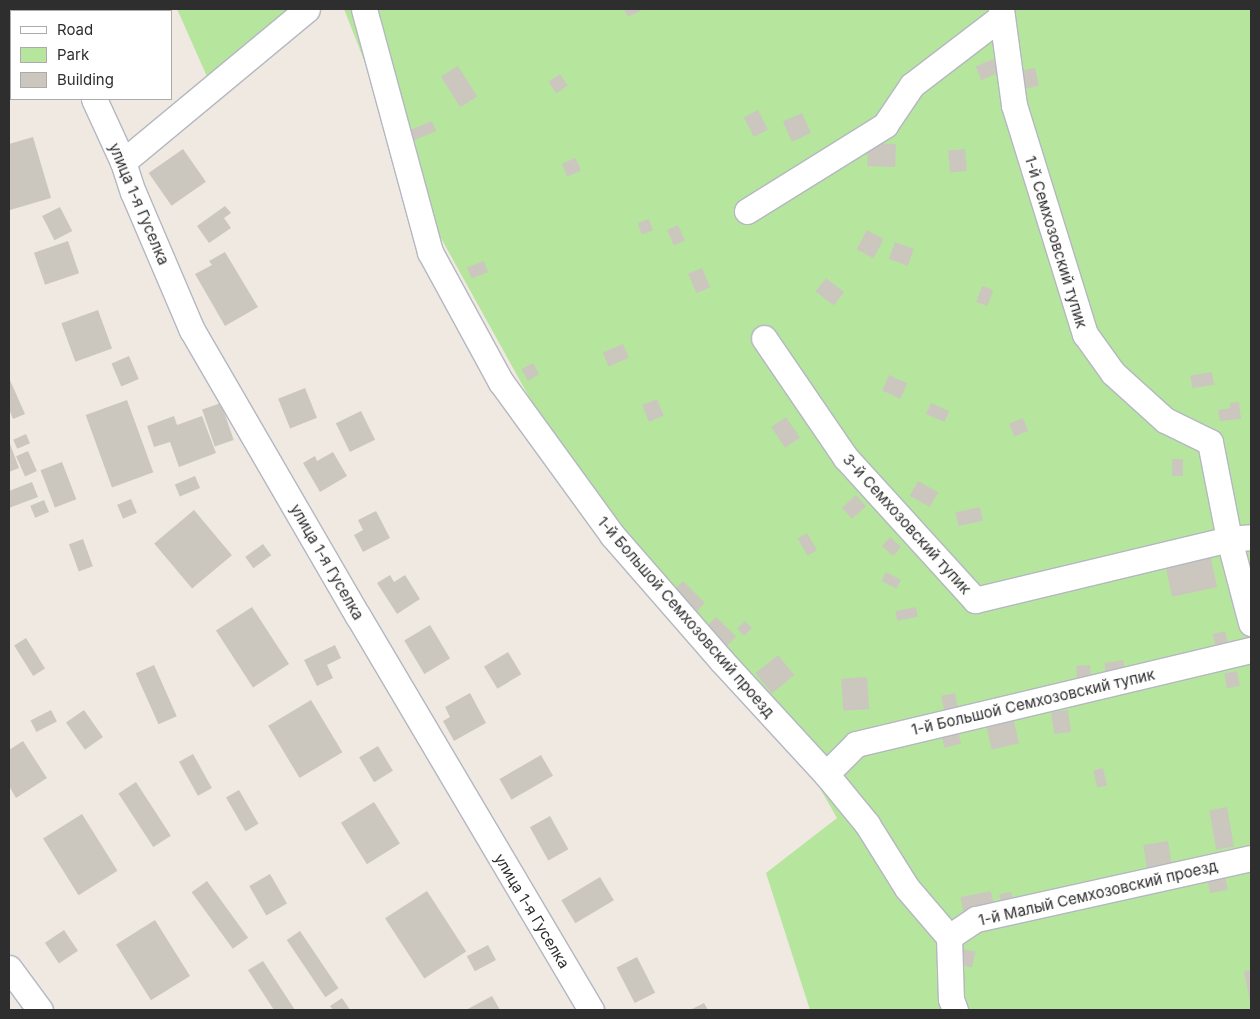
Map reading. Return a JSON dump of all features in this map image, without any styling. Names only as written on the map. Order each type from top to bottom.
[{"type":"street","points":[[123,162],[308,9]]},
{"type":"street","name":"1-й Большой Семхозовский проезд","points":[[364,9],[430,252],[501,382],[612,535],[721,660],[826,774],[867,824],[907,888],[949,937]]},
{"type":"street","points":[[746,211],[885,125],[912,85],[1001,13]]},
{"type":"street","name":"1-й Семхозовский тупик","points":[[1001,13],[1014,105],[1085,334],[1113,374],[1165,420],[1210,442],[1240,538],[1251,623]]},
{"type":"street","name":"улица 1-я Гуселка","points":[[94,100],[123,162],[133,192],[192,330],[363,625],[591,1010]]},
{"type":"street","name":"3-й Семхозовский тупик","points":[[764,338],[846,458],[975,600],[1240,538]]},
{"type":"street","name":"1-й Большой Семхозовский тупик","points":[[826,774],[856,744],[1251,650]]},
{"type":"street","name":"1-й Малый Семхозовский проезд","points":[[949,937],[976,918],[1251,858]]},
{"type":"street","points":[[949,937],[951,999],[955,1010]]},
{"type":"street","points":[[9,968],[40,1010]]},
{"type":"green space","points":[[177,9],[302,9],[209,81]]},
{"type":"green space","points":[[344,9],[1251,9],[1251,1010],[810,1010],[766,873],[837,818],[813,776],[610,543],[416,193]]},
{"type":"building","points":[[624,9],[644,9],[628,17]]},
{"type":"building","points":[[993,59],[999,73],[981,80],[976,66]]},
{"type":"building","points":[[458,66],[477,97],[460,107],[441,77]]},
{"type":"building","points":[[1035,68],[1039,86],[1023,89],[1019,72]]},
{"type":"building","points":[[560,74],[568,86],[556,93],[548,82]]},
{"type":"building","points":[[758,110],[768,130],[754,137],[744,117]]},
{"type":"building","points":[[802,113],[811,133],[792,142],[783,122]]},
{"type":"building","points":[[432,121],[436,131],[408,142],[404,132]]},
{"type":"building","points":[[33,137],[51,198],[10,210],[9,144]]},
{"type":"building","points":[[868,143],[896,144],[895,167],[867,166]]},
{"type":"building","points":[[183,149],[206,182],[172,206],[149,173]]},
{"type":"building","points":[[965,149],[967,171],[950,172],[948,150]]},
{"type":"building","points":[[576,158],[581,171],[567,176],[562,163]]},
{"type":"building","points":[[225,206],[231,213],[224,218],[231,228],[209,243],[197,226]]},
{"type":"building","points":[[60,207],[72,231],[54,240],[42,216]]},
{"type":"building","points":[[649,219],[653,230],[642,234],[638,223]]},
{"type":"building","points":[[678,225],[685,241],[674,245],[667,230]]},
{"type":"building","points":[[867,230],[884,239],[873,258],[857,249]]},
{"type":"building","points":[[68,241],[79,273],[45,285],[34,253]]},
{"type":"building","points":[[895,242],[914,249],[908,266],[889,259]]},
{"type":"building","points":[[225,252],[258,307],[225,326],[195,274],[212,265],[209,261]]},
{"type":"building","points":[[484,261],[488,272],[471,278],[467,267]]},
{"type":"building","points":[[702,268],[710,287],[696,293],[688,274]]},
{"type":"building","points":[[826,278],[844,292],[834,306],[816,291]]},
{"type":"building","points":[[982,286],[993,290],[987,306],[976,302]]},
{"type":"building","points":[[98,310],[112,349],[75,362],[61,323]]},
{"type":"building","points":[[623,344],[629,358],[609,366],[603,353]]},
{"type":"building","points":[[129,356],[139,379],[121,386],[112,363]]},
{"type":"building","points":[[533,363],[539,374],[528,381],[522,369]]},
{"type":"building","points":[[1212,372],[1214,385],[1192,388],[1190,375]]},
{"type":"building","points":[[889,375],[907,383],[900,399],[882,391]]},
{"type":"building","points":[[9,378],[25,414],[13,419],[9,409]]},
{"type":"building","points":[[305,388],[317,418],[290,429],[278,399]]},
{"type":"building","points":[[657,399],[664,416],[649,422],[642,405]]},
{"type":"building","points":[[127,400],[153,472],[112,487],[86,415]]},
{"type":"building","points":[[1239,402],[1241,419],[1220,421],[1218,410],[1230,408],[1230,403]]},
{"type":"building","points":[[221,403],[234,440],[215,446],[202,410]]},
{"type":"building","points":[[931,403],[949,411],[944,422],[926,414]]},
{"type":"building","points":[[361,411],[375,440],[350,452],[336,423]]},
{"type":"building","points":[[174,416],[177,425],[202,416],[216,453],[179,467],[170,442],[154,447],[147,426]]},
{"type":"building","points":[[786,417],[800,438],[785,448],[771,427]]},
{"type":"building","points":[[1023,418],[1028,431],[1014,436],[1009,423]]},
{"type":"building","points":[[26,434],[30,443],[17,449],[13,440]]},
{"type":"building","points":[[9,441],[19,468],[9,472]]},
{"type":"building","points":[[28,451],[37,471],[25,476],[16,456]]},
{"type":"building","points":[[333,452],[347,476],[320,492],[303,463],[315,456],[317,461]]},
{"type":"building","points":[[1172,459],[1183,459],[1183,476],[1172,476]]},
{"type":"building","points":[[62,462],[76,499],[55,508],[41,470]]},
{"type":"building","points":[[195,476],[200,488],[180,497],[175,485]]},
{"type":"building","points":[[918,481],[938,492],[930,507],[910,496]]},
{"type":"building","points":[[32,482],[38,497],[9,508],[9,491]]},
{"type":"building","points":[[856,495],[866,506],[852,519],[842,508]]},
{"type":"building","points":[[131,499],[137,513],[123,519],[117,505]]},
{"type":"building","points":[[44,500],[49,512],[35,518],[30,506]]},
{"type":"building","points":[[980,507],[983,521],[958,526],[956,512]]},
{"type":"building","points":[[194,510],[232,555],[192,589],[154,543]]},
{"type":"building","points":[[376,511],[390,538],[363,552],[354,535],[363,530],[358,520]]},
{"type":"building","points":[[807,533],[817,550],[807,556],[797,538]]},
{"type":"building","points":[[890,537],[901,547],[893,556],[882,546]]},
{"type":"building","points":[[83,539],[93,566],[79,571],[69,544]]},
{"type":"building","points":[[263,544],[271,555],[253,568],[245,557]]},
{"type":"building","points":[[1210,554],[1217,587],[1172,597],[1165,564]]},
{"type":"building","points":[[886,572],[901,580],[896,589],[881,581]]},
{"type":"building","points":[[390,575],[394,582],[405,575],[420,599],[397,614],[377,583]]},
{"type":"building","points":[[683,581],[705,603],[692,616],[670,594]]},
{"type":"building","points":[[252,607],[289,664],[253,687],[216,630]]},
{"type":"building","points":[[916,607],[918,617],[897,621],[895,611]]},
{"type":"building","points":[[716,617],[736,636],[726,647],[706,627]]},
{"type":"building","points":[[745,621],[752,628],[744,636],[737,629]]},
{"type":"building","points":[[430,625],[450,658],[424,674],[404,640]]},
{"type":"building","points":[[1225,631],[1228,642],[1215,645],[1212,634]]},
{"type":"building","points":[[26,638],[45,669],[33,676],[14,645]]},
{"type":"building","points":[[335,645],[341,658],[327,665],[333,678],[317,686],[304,660]]},
{"type":"building","points":[[508,652],[521,674],[497,689],[484,666]]},
{"type":"building","points":[[778,655],[794,675],[772,693],[755,673]]},
{"type":"building","points":[[1123,660],[1125,672],[1106,675],[1104,663]]},
{"type":"building","points":[[154,665],[177,716],[159,724],[136,673]]},
{"type":"building","points":[[1090,665],[1091,678],[1077,679],[1076,666]]},
{"type":"building","points":[[1237,671],[1240,686],[1227,688],[1224,673]]},
{"type":"building","points":[[867,677],[869,709],[843,711],[841,679]]},
{"type":"building","points":[[470,693],[486,723],[454,741],[443,721],[450,717],[445,707]]},
{"type":"building","points":[[955,693],[958,709],[944,711],[941,696]]},
{"type":"building","points":[[311,700],[342,752],[300,778],[268,726]]},
{"type":"building","points":[[51,710],[57,722],[36,732],[31,720]]},
{"type":"building","points":[[84,710],[103,737],[85,750],[66,723]]},
{"type":"building","points":[[1068,710],[1071,732],[1054,734],[1051,712]]},
{"type":"building","points":[[1013,717],[1019,743],[992,750],[986,723]]},
{"type":"building","points":[[957,728],[961,743],[945,748],[941,732]]},
{"type":"building","points":[[23,741],[47,778],[16,798],[9,786],[9,750]]},
{"type":"building","points":[[378,746],[393,771],[374,782],[359,757]]},
{"type":"building","points":[[193,754],[212,788],[198,796],[179,762]]},
{"type":"building","points":[[541,755],[553,776],[511,800],[499,779]]},
{"type":"building","points":[[1103,768],[1107,786],[1097,788],[1093,770]]},
{"type":"building","points":[[136,782],[171,836],[153,847],[118,793]]},
{"type":"building","points":[[239,790],[258,824],[246,831],[226,798]]},
{"type":"building","points":[[374,802],[400,844],[367,864],[341,823]]},
{"type":"building","points":[[1227,807],[1234,846],[1216,850],[1209,810]]},
{"type":"building","points":[[82,814],[118,871],[78,895],[43,838]]},
{"type":"building","points":[[550,816],[568,849],[548,860],[530,827]]},
{"type":"building","points":[[1168,841],[1172,866],[1147,870],[1143,845]]},
{"type":"building","points":[[270,874],[287,903],[266,915],[249,886]]},
{"type":"building","points":[[1225,875],[1228,890],[1210,893],[1207,878]]},
{"type":"building","points":[[600,877],[614,900],[575,923],[561,900]]},
{"type":"building","points":[[207,881],[248,938],[233,949],[192,892]]},
{"type":"building","points":[[427,891],[466,951],[424,979],[385,918]]},
{"type":"building","points":[[991,891],[994,906],[963,912],[961,897]]},
{"type":"building","points":[[1011,892],[1013,902],[1001,904],[999,894]]},
{"type":"building","points":[[155,920],[190,976],[151,1000],[116,944]]},
{"type":"building","points":[[64,930],[78,951],[59,964],[45,943]]},
{"type":"building","points":[[300,931],[339,988],[325,997],[287,940]]},
{"type":"building","points":[[488,945],[496,960],[475,971],[467,956]]},
{"type":"building","points":[[959,948],[976,952],[972,967],[955,964]]},
{"type":"building","points":[[637,957],[655,993],[635,1003],[617,967]]},
{"type":"building","points":[[263,961],[295,1010],[274,1010],[248,970]]},
{"type":"building","points":[[1251,970],[1251,1002],[1250,1002],[1244,971]]},
{"type":"building","points":[[492,996],[500,1010],[466,1010]]},
{"type":"building","points":[[342,998],[350,1010],[333,1010],[330,1006]]},
{"type":"building","points":[[704,1003],[708,1010],[690,1010]]}]
